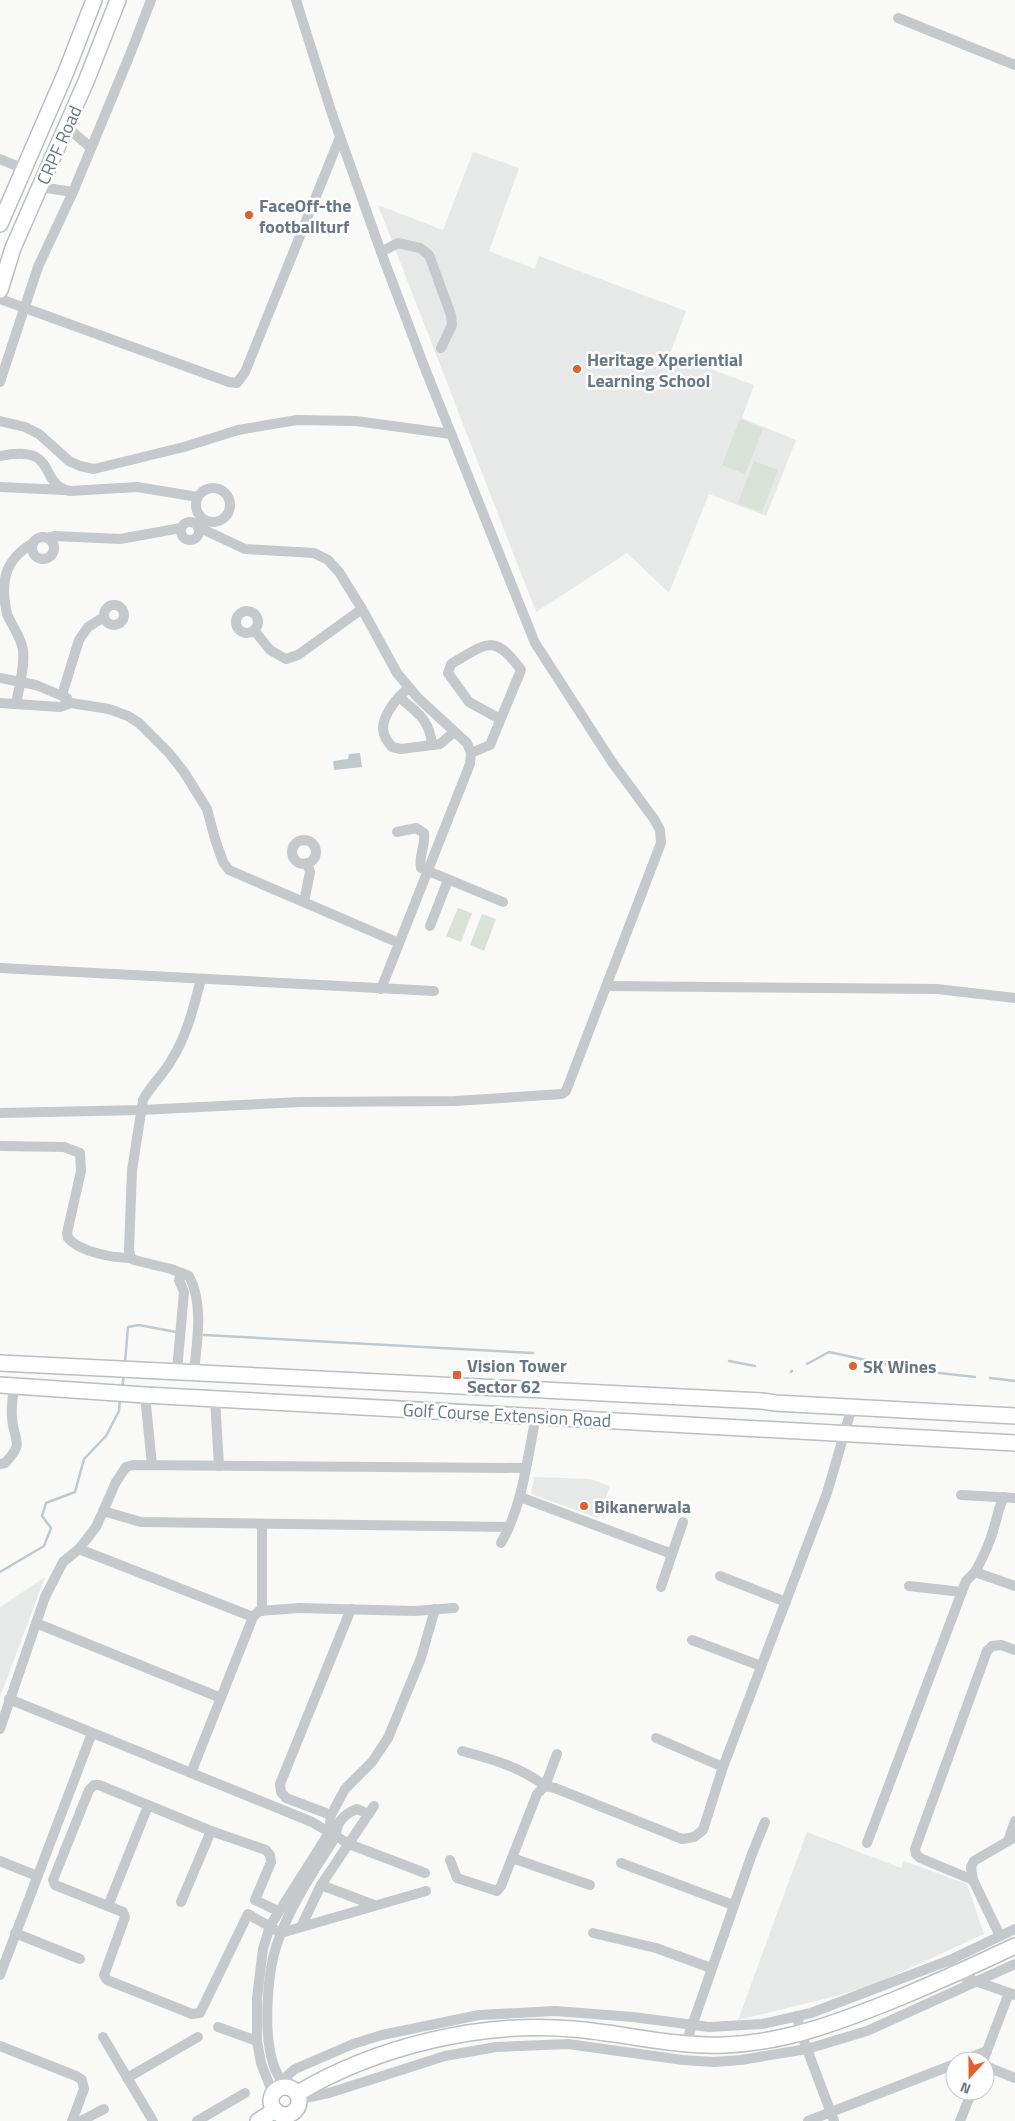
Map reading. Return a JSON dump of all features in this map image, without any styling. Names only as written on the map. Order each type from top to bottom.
[{"type":"main road","points":[[0,224],[66,72],[94,0]]},
{"type":"main road","name":"CRPF Road","points":[[0,290],[13,248],[67,127],[118,0]]},
{"type":"main road","name":"Golf Course Extension Road","points":[[0,1363],[1015,1416]]},
{"type":"main road","name":"Golf Course Extension Road","points":[[7,1385],[145,1395],[1015,1443]]},
{"type":"main road","points":[[282,2115],[271,2102],[292,2100],[358,2064],[412,2045],[455,2035],[516,2029],[572,2029],[686,2042],[730,2044],[754,2042],[801,2033],[846,2020],[953,1967],[1015,1946]]},
{"type":"main road","points":[[258,2121],[292,2113],[292,2100]]},
{"type":"street","points":[[0,382],[23,307],[38,267],[73,192],[151,0]]},
{"type":"street","points":[[0,1113],[141,1110],[301,1102],[456,1101],[562,1094],[566,1091],[661,843],[660,830],[596,738],[535,643],[451,434],[381,252],[340,136],[296,0]]},
{"type":"street","points":[[898,18],[1015,65]]},
{"type":"street","points":[[67,127],[91,148]]},
{"type":"street","points":[[0,299],[237,383],[245,372],[340,136]]},
{"type":"street","points":[[0,159],[24,169]]},
{"type":"street","points":[[40,187],[73,192]]},
{"type":"street","points":[[381,252],[398,243],[420,248],[429,255],[452,320],[452,325],[441,348]]},
{"type":"street","points":[[0,421],[25,427],[39,434],[69,461],[94,469],[238,430],[297,420],[356,421],[451,434]]},
{"type":"street","points":[[0,456],[17,453],[32,454],[39,459],[54,482],[64,490]]},
{"type":"street","points":[[0,487],[70,491],[137,487],[198,497]]},
{"type":"street","points":[[16,704],[23,649],[6,613],[1,589],[5,568],[10,559],[41,537],[120,539],[181,528],[187,522],[193,523],[245,549],[321,556],[339,572],[362,609],[397,673],[409,688],[467,743],[471,753],[470,764],[381,989]]},
{"type":"street","points":[[181,528],[182,537],[191,540],[198,535],[198,527]]},
{"type":"street","points":[[33,543],[32,550],[36,556],[47,558],[54,550],[53,542],[48,538]]},
{"type":"street","points":[[254,630],[270,650],[286,659],[298,655],[362,609]]},
{"type":"street","points":[[62,695],[79,640],[88,627],[104,617]]},
{"type":"street","points":[[471,753],[490,745],[521,670],[508,652],[492,645],[485,645],[451,664],[448,673],[469,702],[500,719]]},
{"type":"street","points":[[0,678],[36,685],[62,695],[71,703]]},
{"type":"street","points":[[409,688],[398,697],[387,716],[383,728],[386,739],[392,747],[432,746],[440,744],[454,732]]},
{"type":"street","points":[[398,697],[422,717],[429,727],[432,746]]},
{"type":"street","points":[[0,703],[60,706],[71,703],[109,709],[128,716],[139,723],[169,753],[207,809],[214,839],[223,862],[229,870],[399,943]]},
{"type":"street","points":[[397,832],[416,828],[424,833],[425,839],[420,863],[421,868],[502,902]]},
{"type":"street","points":[[304,902],[310,872],[307,863]]},
{"type":"street","points":[[430,926],[448,880]]},
{"type":"street","points":[[0,968],[434,992]]},
{"type":"street","points":[[131,1258],[129,1250],[132,1170],[141,1110],[147,1092],[166,1069],[181,1043],[201,979]]},
{"type":"street","points":[[607,986],[937,989],[1015,998]]},
{"type":"street","points":[[0,1146],[64,1147],[80,1153],[82,1160],[81,1171],[67,1233],[68,1238],[83,1247],[108,1256],[131,1258],[138,1262],[164,1267],[189,1276],[195,1287],[198,1303],[194,1372]]},
{"type":"street","points":[[177,1371],[184,1292],[179,1280],[182,1273]]},
{"type":"street","points":[[0,1464],[5,1463],[15,1452],[18,1443],[7,1385]]},
{"type":"street","points":[[145,1395],[152,1465]]},
{"type":"street","points":[[216,1399],[219,1466]]},
{"type":"street","points":[[462,1750],[517,1768],[545,1786],[555,1788],[682,1839],[694,1837],[703,1830],[723,1767],[826,1493],[846,1433],[852,1408]]},
{"type":"street","points":[[501,1544],[520,1497],[536,1416]]},
{"type":"street","points":[[0,1729],[9,1699],[54,1577],[63,1562],[79,1549],[96,1527],[116,1482],[126,1467],[152,1465],[526,1468]]},
{"type":"street","points":[[960,1495],[1015,1498]]},
{"type":"street","points":[[520,1497],[672,1554]]},
{"type":"street","points":[[867,1842],[962,1592],[970,1575],[975,1572],[990,1539],[998,1510],[1004,1497]]},
{"type":"street","points":[[103,1511],[142,1522],[509,1526]]},
{"type":"street","points":[[661,1587],[683,1522]]},
{"type":"street","points":[[191,1773],[258,1614],[262,1524]]},
{"type":"street","points":[[79,1549],[258,1614],[299,1608],[414,1611],[454,1608]]},
{"type":"street","points":[[975,1572],[1014,1582]]},
{"type":"street","points":[[720,1576],[786,1602]]},
{"type":"street","points":[[909,1586],[962,1592]]},
{"type":"street","points":[[331,1815],[286,1798],[281,1792],[280,1784],[350,1609]]},
{"type":"street","points":[[292,2100],[261,2063],[257,2041],[256,1998],[263,1948],[270,1926],[278,1912],[332,1835],[331,1815],[345,1789],[372,1762],[388,1738],[421,1658],[435,1609]]},
{"type":"street","points":[[36,1624],[221,1698]]},
{"type":"street","points":[[692,1640],[761,1666]]},
{"type":"street","points":[[973,1880],[920,1858],[916,1854],[915,1849],[987,1651],[992,1646],[1001,1645],[1015,1650]]},
{"type":"street","points":[[9,1699],[312,1822],[349,1844],[425,1873]]},
{"type":"street","points":[[0,1975],[3,1956],[15,1933],[38,1876],[92,1733]]},
{"type":"street","points":[[656,1738],[723,1767]]},
{"type":"street","points":[[450,1860],[457,1878],[497,1890],[501,1886],[537,1794],[545,1786],[557,1754]]},
{"type":"street","points":[[94,1785],[99,1785],[148,1806],[266,1850],[270,1855],[271,1862],[255,1900],[200,2013],[192,2014],[107,1980],[104,1975],[125,1917],[123,1912],[55,1885],[53,1880],[89,1790],[94,1785]]},
{"type":"street","points":[[108,1906],[148,1806]]},
{"type":"street","points":[[292,2100],[272,2062],[267,2026],[270,1983],[277,1942],[336,1827],[346,1814],[357,1809],[372,1810],[321,1885],[301,1927]]},
{"type":"street","points":[[1000,1936],[973,1880],[971,1867],[974,1862],[1011,1839],[1015,1821]]},
{"type":"street","points":[[686,2042],[733,1905],[765,1822]]},
{"type":"street","points":[[181,1902],[211,1831]]},
{"type":"street","points":[[512,1858],[590,1885]]},
{"type":"street","points":[[0,1861],[38,1876]]},
{"type":"street","points":[[621,1863],[733,1905]]},
{"type":"street","points":[[321,1885],[374,1905]]},
{"type":"street","points":[[248,1914],[281,1933],[426,1891]]},
{"type":"street","points":[[255,1900],[278,1912]]},
{"type":"street","points":[[292,2100],[288,2075],[295,2069],[353,2044],[418,2026],[479,2015],[554,2011],[710,2027],[762,2024],[796,2016],[887,1986],[953,1967],[1000,1936],[1015,1929]]},
{"type":"street","points":[[15,1933],[80,1959]]},
{"type":"street","points":[[594,1933],[656,1948],[711,1968]]},
{"type":"street","points":[[292,2100],[329,2093],[445,2056],[496,2047],[568,2044],[683,2060],[714,2062],[741,2060],[807,2049],[867,2031],[1015,1964]]},
{"type":"street","points":[[953,1967],[978,1982],[1012,1994],[987,2051]]},
{"type":"street","points":[[796,2016],[832,2117]]},
{"type":"street","points":[[218,2027],[257,2041]]},
{"type":"street","points":[[103,2037],[154,2121]]},
{"type":"street","points":[[127,2078],[198,2037]]},
{"type":"street","points":[[0,2046],[82,2080],[84,2089],[72,2121]]},
{"type":"street","points":[[808,2121],[832,2117],[945,2068]]},
{"type":"street","points":[[995,2070],[1015,2078]]},
{"type":"street","points":[[197,2121],[246,2093]]},
{"type":"street","points":[[960,2121],[968,2101]]},
{"type":"street","points":[[81,2121],[104,2109]]},
{"type":"shaded area","name":"Heritage Xperiential Learning School","points":[[473,152],[519,168],[489,251],[535,269],[539,256],[686,311],[670,354],[754,385],[742,418],[796,440],[766,516],[709,494],[669,593],[627,553],[536,612],[378,205],[443,230]]},
{"type":"shaded area","points":[[740,419],[763,429],[745,474],[722,465]]},
{"type":"shaded area","points":[[754,461],[778,470],[762,512],[738,503]]},
{"type":"shaded area","points":[[360,753],[362,767],[334,770],[333,761],[348,759],[349,754]]},
{"type":"shaded area","points":[[458,908],[472,913],[461,942],[446,936]]},
{"type":"shaded area","points":[[482,914],[496,919],[484,951],[470,945]]},
{"type":"shaded area","name":"Bikanerwala","points":[[534,1477],[590,1479],[610,1486],[598,1518],[531,1494]]},
{"type":"shaded area","points":[[45,1577],[0,1697],[0,1607]]},
{"type":"shaded area","points":[[807,1832],[901,1868],[904,1861],[967,1884],[984,1934],[873,1985],[738,2020]]},
{"type":"waterway","points":[[125,1363],[128,1327],[139,1325],[176,1332]]},
{"type":"waterway","points":[[204,1335],[533,1353]]},
{"type":"waterway","points":[[807,1364],[829,1352],[889,1365]]},
{"type":"waterway","points":[[729,1361],[755,1366]]},
{"type":"waterway","points":[[904,1369],[975,1377]]},
{"type":"waterway","points":[[122,1388],[124,1374]]},
{"type":"waterway","points":[[990,1378],[1015,1381]]},
{"type":"waterway","points":[[0,1572],[44,1546],[51,1528],[42,1516],[46,1503],[75,1492],[84,1459],[106,1436],[119,1411],[120,1398]]},
{"type":"place","name":"FaceOff-the footballturf","points":[[249,215]]},
{"type":"place","name":"Heritage Xperiential Learning School","points":[[577,369]]},
{"type":"place","name":"SK Wines","points":[[853,1366]]},
{"type":"place","name":"Vision Tower Sector 62","points":[[457,1375]]},
{"type":"place","name":"Bikanerwala","points":[[584,1506]]}]
